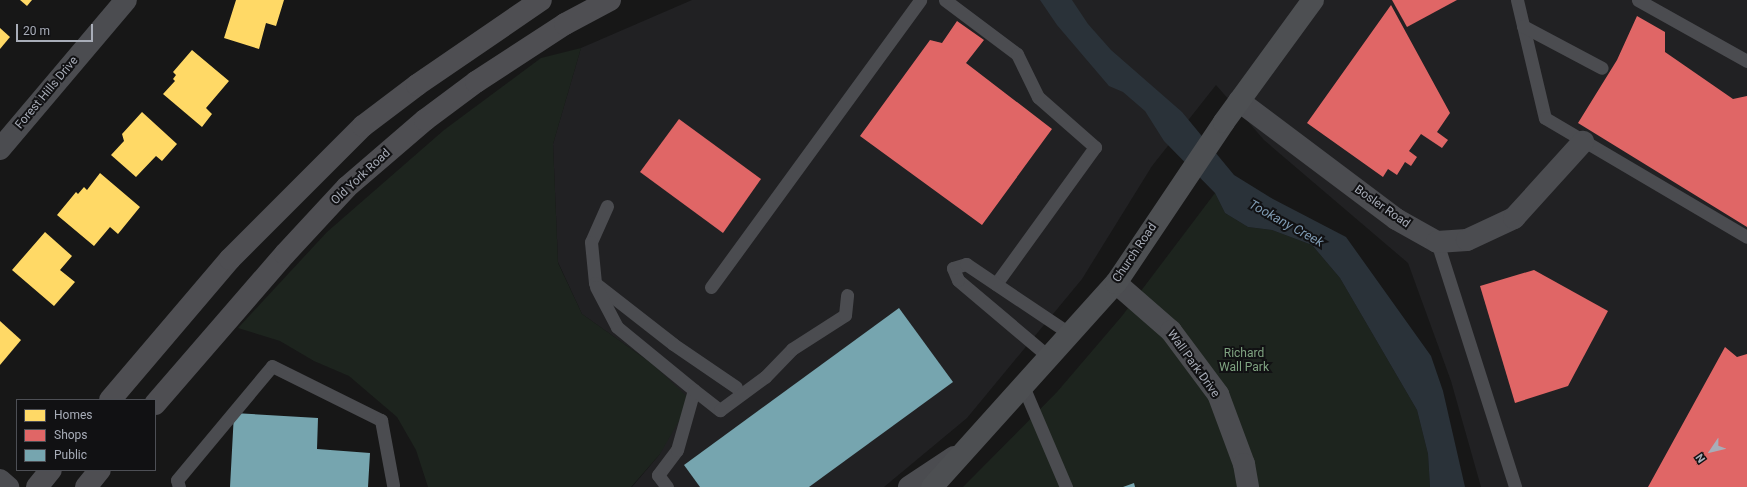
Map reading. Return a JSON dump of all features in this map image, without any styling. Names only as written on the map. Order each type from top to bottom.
[{"type":"highway","points":[[111,399],[230,259],[363,126],[417,84],[541,0]]},
{"type":"highway","name":"Old York Road","points":[[156,403],[280,259],[347,187],[425,120],[476,82],[565,24],[610,0]]},
{"type":"highway","points":[[37,487],[50,471]]},
{"type":"highway","points":[[86,487],[99,471]]},
{"type":"main road","name":"Church Road","points":[[932,487],[1116,283],[1224,122],[1314,0]]},
{"type":"street","name":"Forest Hills Drive","points":[[0,149],[126,0]]},
{"type":"street","name":"Bosler Road","points":[[1239,101],[1396,219],[1437,242]]},
{"type":"street","points":[[1437,242],[1467,240],[1514,218],[1583,142]]},
{"type":"street","name":"Wall Park Drive","points":[[1116,283],[1171,331],[1218,394],[1244,464],[1248,487]]},
{"type":"street","points":[[909,487],[968,448]]},
{"type":"street","points":[[0,480],[8,487]]},
{"type":"lane","points":[[711,287],[920,0]]},
{"type":"lane","points":[[945,0],[1017,54],[1038,97],[1095,148],[996,284]]},
{"type":"lane","points":[[1517,0],[1545,118],[1583,142],[1747,237]]},
{"type":"lane","points":[[1638,0],[1747,61]]},
{"type":"lane","points":[[1523,26],[1602,68]]},
{"type":"lane","points":[[607,206],[591,242],[595,283],[617,327],[720,410],[765,377],[792,349],[845,315],[847,295]]},
{"type":"lane","points":[[1437,242],[1515,487]]},
{"type":"lane","points":[[1049,357],[958,280],[953,268],[966,264],[1070,334]]},
{"type":"lane","points":[[595,283],[673,344],[736,386]]},
{"type":"lane","points":[[179,487],[176,480],[272,366],[381,420],[393,485]]},
{"type":"lane","points":[[1023,386],[1066,487]]},
{"type":"lane","points":[[667,487],[658,475],[677,450],[694,390]]},
{"type":"shaded area","points":[[692,0],[1747,0],[1747,487],[1481,487],[1451,381],[1408,263],[1264,140],[1216,85],[1152,166],[1082,279],[967,418],[884,487],[632,487],[660,454],[651,363],[582,314],[558,262],[553,144],[581,48]]},
{"type":"green space","points":[[581,48],[553,144],[558,263],[582,314],[651,363],[691,400],[660,454],[631,487],[428,487],[416,450],[397,417],[349,376],[314,361],[280,341],[238,328],[327,232],[444,130],[541,58]]},
{"type":"green space","name":"Richard Wall Park","points":[[1215,193],[1225,213],[1248,227],[1272,230],[1312,245],[1340,278],[1417,410],[1428,454],[1430,487],[963,487],[1057,392],[1122,316]]},
{"type":"water","name":"Tookany Creek","points":[[1040,0],[1072,0],[1088,24],[1111,50],[1182,112],[1234,175],[1273,199],[1346,237],[1431,356],[1443,391],[1465,487],[1430,487],[1428,454],[1417,410],[1340,278],[1312,245],[1272,230],[1248,227],[1225,213],[1215,193],[1164,141],[1145,111],[1123,92],[1109,86],[1057,25]]},
{"type":"building: Homes","points":[[20,0],[32,0],[27,6]]},
{"type":"building: Homes","points":[[236,0],[284,0],[276,26],[266,23],[259,49],[224,38]]},
{"type":"building: Homes","points":[[0,28],[10,37],[0,49]]},
{"type":"building: Homes","points":[[192,50],[229,81],[206,108],[212,114],[202,127],[163,94],[175,81],[173,79],[176,75],[173,72]]},
{"type":"building: Homes","points":[[142,112],[177,144],[162,161],[156,156],[136,177],[111,155],[124,141],[122,134]]},
{"type":"building: Homes","points":[[100,173],[140,207],[118,234],[110,227],[94,246],[57,215],[76,192],[78,194],[84,187],[87,190]]},
{"type":"building: Homes","points":[[45,232],[72,256],[60,270],[75,282],[54,306],[12,270]]},
{"type":"building: Homes","points":[[0,321],[21,340],[0,365]]},
{"type":"building: Shops","points":[[1392,0],[1457,0],[1407,27]]},
{"type":"building: Shops","points":[[1391,5],[1450,113],[1437,132],[1448,140],[1442,148],[1421,134],[1409,151],[1417,157],[1411,166],[1405,162],[1397,175],[1388,169],[1383,177],[1307,123]]},
{"type":"building: Shops","points":[[1637,16],[1665,32],[1665,52],[1733,99],[1747,96],[1747,227],[1578,123],[1617,60]]},
{"type":"building: Shops","points":[[957,21],[984,40],[966,63],[1052,129],[982,225],[860,136],[930,40],[942,43]]},
{"type":"building: Shops","points":[[679,119],[761,179],[723,233],[640,172]]},
{"type":"building: Shops","points":[[1534,270],[1608,311],[1568,386],[1515,403],[1480,286]]},
{"type":"building: Shops","points":[[1725,347],[1737,357],[1747,354],[1747,487],[1648,487]]},
{"type":"building: Public","points":[[899,308],[953,382],[809,487],[700,487],[684,465]]},
{"type":"building: Public","points":[[234,413],[318,418],[317,449],[370,453],[368,487],[230,487]]},
{"type":"building: Public","points":[[1134,483],[1135,487],[1123,487]]}]
